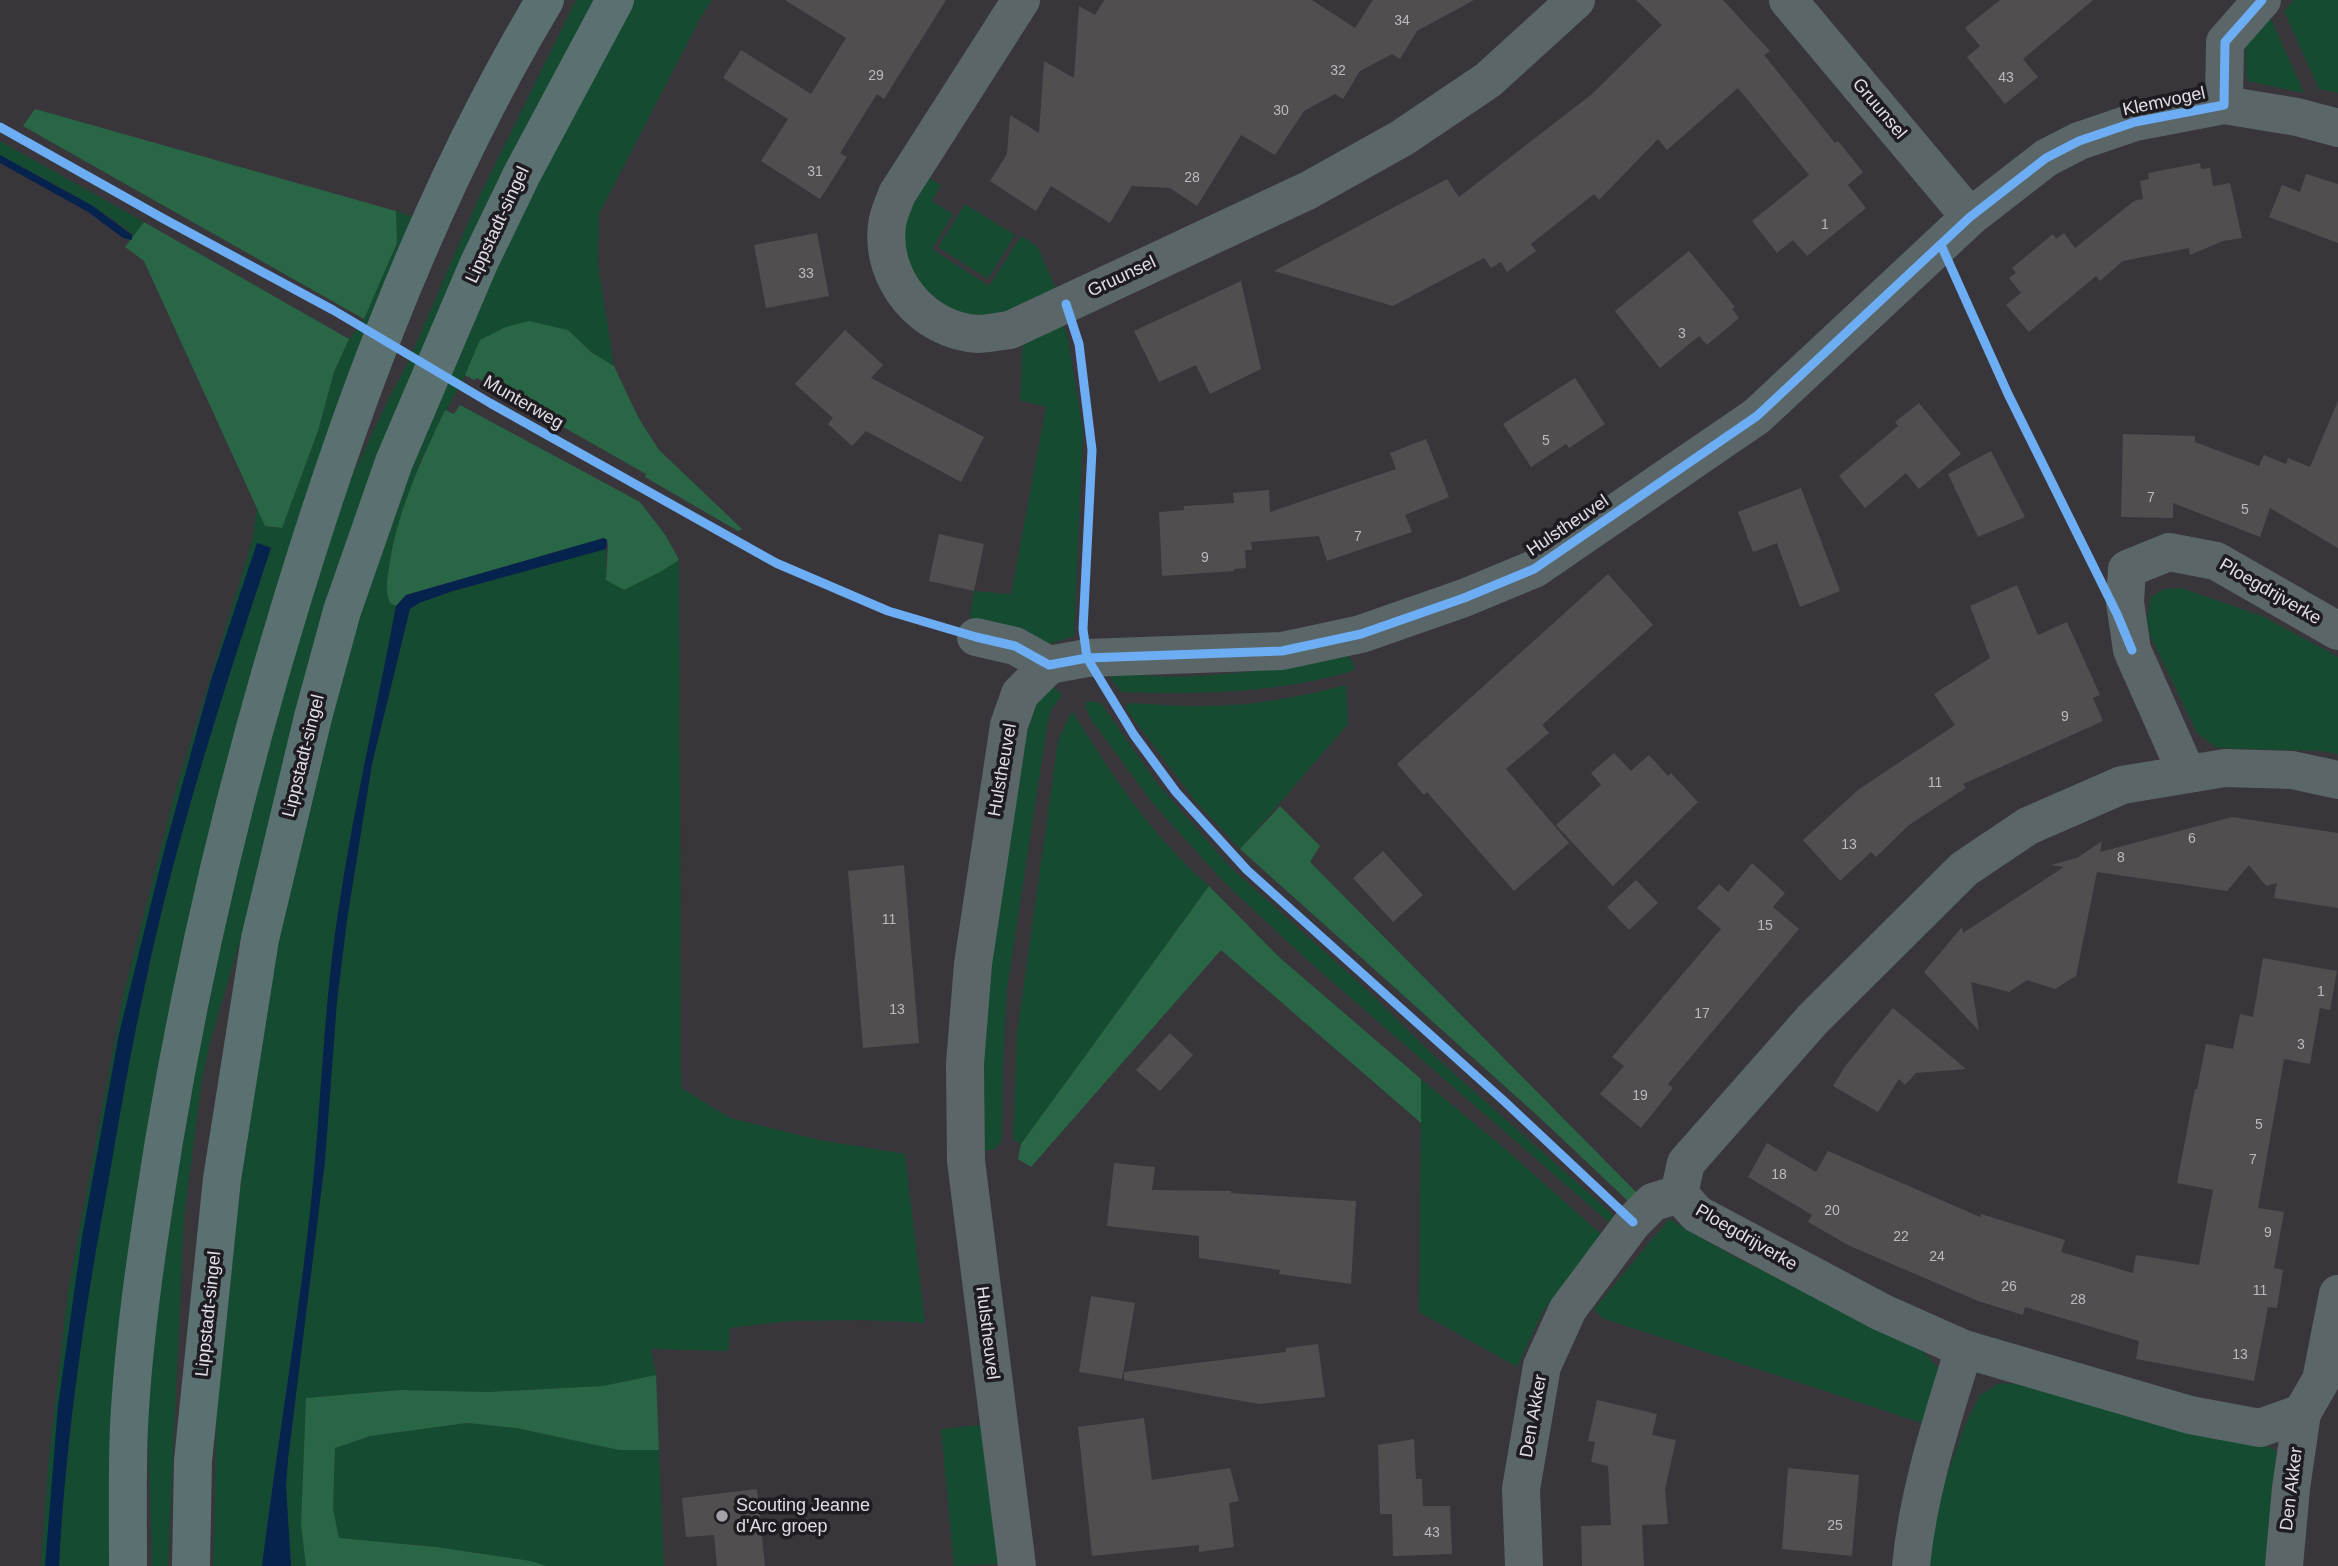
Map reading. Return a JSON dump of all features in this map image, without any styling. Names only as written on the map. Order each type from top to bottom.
[{"type":"main road","points":[[128,1566],[129,1427],[149,1232],[197,960],[225,835],[256,717],[329,478],[394,308],[433,217],[500,79],[545,0]]},
{"type":"main road","name":"Lippstadt-singel","points":[[191,1566],[193,1461],[222,1179],[260,939],[331,650],[394,461],[479,263],[522,174],[615,0]]},
{"type":"street","name":"Gruunsel","points":[[1021,0],[897,194],[887,224],[888,256],[899,286],[913,303],[920,311],[947,327],[978,334],[1010,330],[1309,190],[1402,138],[1488,80],[1576,0]]},
{"type":"street","name":"Gruunsel","points":[[1788,0],[1970,218]]},
{"type":"street","points":[[2224,105],[2224,42],[2262,0]]},
{"type":"street","name":"Klemvogel","points":[[1970,218],[2046,158],[2079,141],[2135,122],[2224,105],[2297,117],[2338,128]]},
{"type":"street","name":"Hulstheuvel","points":[[1017,1566],[966,1161],[965,1065],[973,964],[1009,725],[1020,694],[1049,665],[1087,658],[1282,651],[1360,634],[1464,598],[1534,569],[1758,415],[1970,218]]},
{"type":"street","name":"Ploegdrijverke","points":[[2187,775],[2132,650],[2125,602],[2127,569],[2169,552],[2216,561],[2338,631]]},
{"type":"street","points":[[976,637],[1014,646],[1049,665]]},
{"type":"street","name":"Ploegdrijverke","points":[[2302,1413],[2260,1428],[2190,1415],[1965,1349],[1881,1312],[1697,1214],[1679,1194],[1686,1163],[1813,1019],[1964,869],[2028,826],[2122,785],[2225,768],[2292,770],[2338,780]]},
{"type":"street","name":"Den Akker","points":[[1524,1566],[1521,1489],[1542,1366],[1568,1309],[1633,1223],[1653,1202],[1679,1194]]},
{"type":"street","points":[[2302,1413],[2321,1380],[2338,1294]]},
{"type":"street","points":[[1911,1566],[1913,1537],[1937,1434],[1965,1349]]},
{"type":"street","name":"Den Akker","points":[[2284,1566],[2291,1488],[2302,1413]]},
{"type":"green space","points":[[576,0],[601,0],[548,97],[269,844],[210,1042],[202,1080],[184,1217],[168,1566],[152,1566],[146,1375],[185,1076],[321,542],[407,365],[480,195]]},
{"type":"green space","points":[[626,0],[712,0],[599,214],[598,265],[614,366],[591,352],[568,330],[465,375],[420,462],[390,603],[396,606],[338,913],[328,992],[308,1230],[262,1566],[213,1566],[217,1391],[264,981],[356,615],[429,410]]},
{"type":"green space","points":[[2294,0],[2338,0],[2338,93],[2319,89],[2284,11]]},
{"type":"green space","points":[[2267,10],[2304,93],[2247,81],[2247,42]]},
{"type":"green space","points":[[35,109],[396,211],[397,243],[364,319],[23,126]]},
{"type":"green space","points":[[0,141],[144,222],[133,238],[132,234],[101,212],[0,155]]},
{"type":"green space","points":[[926,176],[941,185],[932,201],[953,214],[932,249],[989,286],[1021,236],[1037,246],[1057,291],[996,318],[968,321],[933,303],[905,259],[903,220]]},
{"type":"green space","points":[[965,204],[1015,235],[988,279],[938,247]]},
{"type":"green space","points":[[396,211],[420,219],[262,654],[111,1566],[59,1566],[72,1418],[92,1271],[135,1033],[157,930],[218,711],[271,549],[211,680],[163,855],[119,1034],[82,1237],[45,1566],[41,1566],[48,1467],[68,1292],[123,997],[175,793],[252,542],[257,507],[265,526],[282,528],[318,431],[334,372],[349,339],[364,319],[397,243]]},
{"type":"green space","points":[[144,222],[349,339],[334,372],[318,431],[282,528],[265,526],[144,261],[125,247]]},
{"type":"green space","points":[[529,321],[568,330],[591,352],[614,366],[638,417],[659,450],[742,529],[738,531],[645,477],[646,474],[477,378],[474,380],[465,375],[480,340],[506,327]]},
{"type":"green space","points":[[1062,321],[1068,338],[1083,432],[1074,636],[1049,644],[969,624],[974,591],[1011,594],[1046,407],[1020,400],[1023,339]]},
{"type":"green space","points":[[460,405],[640,502],[666,536],[679,560],[624,590],[606,580],[608,545],[604,538],[406,595],[396,606],[390,603],[387,588],[390,561],[405,502],[445,410],[454,414]]},
{"type":"green space","points":[[606,549],[606,580],[660,572],[679,560],[681,1088],[730,1118],[819,1140],[905,1154],[925,1323],[865,1320],[788,1321],[730,1328],[728,1351],[651,1349],[656,1375],[603,1386],[489,1392],[400,1390],[306,1398],[301,1525],[306,1566],[291,1566],[286,1486],[288,1459],[325,1161],[337,1001],[347,920],[372,764],[410,609],[453,591]]},
{"type":"green space","points":[[2181,588],[2262,616],[2338,657],[2338,754],[2321,751],[2217,748],[2197,733],[2149,633],[2147,618],[2151,597],[2164,589]]},
{"type":"green space","points":[[1348,656],[1354,664],[1354,670],[1298,684],[1239,691],[1122,692],[1112,681],[1109,672],[1167,677],[1229,674]]},
{"type":"green space","points":[[1052,685],[1062,695],[1051,710],[1047,726],[1007,989],[1002,1138],[997,1147],[984,1150],[980,1149],[980,1058],[1017,757],[1039,698]]},
{"type":"green space","points":[[1346,685],[1348,724],[1240,849],[1196,802],[1126,709],[1128,703],[1223,706],[1258,703]]},
{"type":"green space","points":[[1087,701],[1101,703],[1156,782],[1230,867],[1367,990],[1433,1055],[1612,1214],[1612,1225],[1306,959],[1224,882],[1155,806],[1092,721],[1085,707]]},
{"type":"green space","points":[[1072,711],[1117,781],[1151,826],[1209,886],[1021,1144],[1013,1140],[1017,1034],[1058,741]]},
{"type":"green space","points":[[1280,806],[1320,846],[1310,862],[1637,1193],[1628,1201],[1538,1116],[1240,849]]},
{"type":"green space","points":[[1209,886],[1279,957],[1421,1079],[1421,1123],[1221,950],[1031,1167],[1018,1159],[1021,1144]]},
{"type":"green space","points":[[1421,1079],[1602,1235],[1543,1311],[1517,1367],[1419,1312]]},
{"type":"green space","points":[[1669,1219],[1733,1256],[1920,1349],[1939,1368],[1928,1425],[1602,1318],[1594,1309]]},
{"type":"green space","points":[[656,1375],[659,1450],[619,1450],[516,1428],[467,1423],[370,1436],[335,1448],[333,1509],[339,1538],[436,1547],[531,1561],[546,1566],[306,1566],[301,1525],[306,1398],[400,1390],[489,1392],[603,1386]]},
{"type":"green space","points":[[1999,1383],[2026,1385],[2263,1444],[2275,1450],[2281,1466],[2269,1566],[1927,1566],[1940,1495],[1965,1425],[1980,1395]]},
{"type":"green space","points":[[467,1423],[516,1428],[619,1450],[659,1450],[664,1566],[546,1566],[531,1561],[436,1547],[339,1538],[333,1509],[335,1448],[370,1436]]},
{"type":"green space","points":[[981,1425],[1000,1564],[954,1566],[941,1429]]},
{"type":"water","points":[[0,155],[93,206],[132,235],[132,240],[123,238],[88,212],[0,163]]},
{"type":"water","points":[[604,538],[607,540],[606,549],[453,591],[410,609],[372,764],[347,920],[337,1001],[325,1161],[288,1459],[286,1486],[291,1566],[262,1566],[308,1230],[328,992],[338,913],[396,606],[406,595]]},
{"type":"water","points":[[257,543],[271,548],[186,820],[157,930],[140,1009],[84,1322],[66,1468],[59,1566],[45,1566],[58,1406],[82,1237],[119,1034],[163,855],[211,680]]},
{"type":"building","points":[[785,0],[946,0],[884,99],[877,94],[840,153],[847,157],[820,199],[761,161],[788,119],[723,78],[741,50],[811,94],[846,38]]},
{"type":"building","points":[[1104,0],[1312,0],[1355,28],[1373,0],[1474,0],[1417,31],[1400,59],[1392,54],[1360,71],[1343,99],[1335,94],[1304,111],[1275,155],[1241,135],[1197,206],[1170,188],[1132,186],[1110,223],[1051,186],[1036,211],[990,181],[1007,154],[1010,115],[1039,133],[1044,61],[1074,78],[1079,6],[1095,15]]},
{"type":"building","points":[[1636,0],[1723,0],[1770,51],[1764,55],[1835,143],[1838,141],[1863,172],[1848,185],[1866,208],[1807,256],[1793,240],[1777,253],[1752,221],[1809,175],[1738,88],[1667,150],[1658,139],[1599,200],[1594,194],[1531,244],[1536,251],[1507,272],[1501,262],[1491,268],[1484,258],[1393,306],[1274,271],[1447,179],[1459,197],[1592,94],[1662,25]]},
{"type":"building","points":[[2000,0],[2093,0],[2023,59],[2038,77],[2005,104],[1967,57],[1980,46],[1965,28]]},
{"type":"building","points":[[2200,163],[2201,169],[2210,168],[2213,186],[2230,183],[2242,238],[2223,241],[2190,255],[2189,248],[2123,261],[2100,281],[2096,276],[2029,332],[2006,305],[2021,293],[2009,278],[2016,273],[2012,268],[2053,234],[2056,239],[2064,233],[2075,248],[2134,201],[2143,199],[2140,181],[2149,179],[2148,173]]},
{"type":"building","points":[[2306,174],[2338,184],[2338,243],[2269,217],[2282,185],[2300,192]]},
{"type":"building","points":[[817,233],[829,296],[766,308],[754,245]]},
{"type":"building","points":[[1689,251],[1735,307],[1732,309],[1739,318],[1707,345],[1699,336],[1660,368],[1615,311]]},
{"type":"building","points":[[1241,281],[1261,369],[1210,394],[1196,365],[1159,382],[1134,331]]},
{"type":"building","points":[[845,330],[883,365],[871,378],[984,437],[961,482],[866,431],[852,446],[828,424],[833,418],[795,384]]},
{"type":"building","points":[[1575,378],[1605,424],[1569,448],[1566,444],[1531,467],[1503,424]]},
{"type":"building","points":[[2338,401],[2338,548],[2270,508],[2260,537],[2173,503],[2173,518],[2121,517],[2123,434],[2195,436],[2195,442],[2259,466],[2264,455],[2286,464],[2288,458],[2310,467]]},
{"type":"building","points":[[1919,403],[1961,454],[1919,489],[1906,473],[1865,508],[1839,476],[1898,426],[1895,422]]},
{"type":"building","points":[[1426,439],[1449,497],[1405,515],[1412,532],[1327,561],[1319,536],[1251,542],[1252,550],[1245,550],[1246,568],[1162,576],[1159,512],[1184,510],[1184,506],[1234,503],[1233,493],[1269,490],[1270,512],[1396,469],[1390,453]]},
{"type":"building","points":[[1991,451],[2025,517],[1978,537],[1948,474]]},
{"type":"building","points":[[1801,488],[1840,591],[1800,607],[1777,543],[1753,552],[1738,512]]},
{"type":"building","points":[[939,534],[984,544],[974,591],[929,581]]},
{"type":"building","points":[[1608,574],[1653,625],[1542,725],[1549,733],[1506,769],[1569,843],[1514,891],[1427,792],[1424,795],[1397,764]]},
{"type":"building","points":[[2017,585],[2038,635],[2067,622],[2100,695],[2093,698],[2103,721],[1963,784],[1966,788],[1909,825],[1876,857],[1871,852],[1840,881],[1803,840],[1858,790],[1955,725],[1934,694],[1990,658],[1970,606]]},
{"type":"building","points":[[1614,753],[1631,771],[1649,755],[1668,776],[1671,773],[1698,802],[1613,886],[1556,825],[1601,785],[1591,773]]},
{"type":"building","points":[[2232,817],[2338,833],[2338,908],[2274,898],[2277,883],[2266,886],[2249,865],[2227,891],[2097,872],[2076,976],[2055,989],[2027,980],[2009,992],[1971,982],[1979,1031],[1924,972],[1962,927],[1963,933],[2064,867],[2051,865],[2077,858],[2102,841],[2100,852]]},
{"type":"building","points":[[1383,851],[1423,895],[1393,922],[1353,878]]},
{"type":"building","points":[[1752,863],[1785,893],[1773,907],[1799,929],[1668,1084],[1673,1088],[1641,1128],[1600,1094],[1624,1066],[1612,1057],[1721,929],[1697,908],[1719,884],[1728,892]]},
{"type":"building","points":[[904,865],[919,1043],[863,1048],[848,871]]},
{"type":"building","points":[[1636,880],[1658,903],[1629,930],[1607,907]]},
{"type":"building","points":[[2263,958],[2337,971],[2330,1010],[2320,1008],[2310,1064],[2284,1059],[2258,1208],[2284,1212],[2274,1268],[2283,1270],[2277,1308],[2268,1307],[2254,1381],[2136,1359],[2139,1341],[2025,1307],[2023,1315],[1978,1301],[1850,1246],[1808,1222],[1812,1215],[1748,1177],[1767,1143],[1816,1172],[1828,1151],[1980,1217],[1981,1214],[2065,1240],[2061,1252],[2133,1273],[2136,1255],[2199,1265],[2213,1190],[2177,1183],[2195,1089],[2206,1044],[2233,1049],[2240,1014],[2253,1017]]},
{"type":"building","points":[[1893,1008],[1966,1069],[1916,1073],[1905,1085],[1899,1079],[1878,1112],[1833,1086],[1846,1065]]},
{"type":"building","points":[[1170,1033],[1193,1055],[1160,1091],[1136,1070]]},
{"type":"building","points":[[1114,1163],[1155,1167],[1152,1190],[1231,1191],[1356,1201],[1351,1284],[1279,1274],[1280,1270],[1199,1258],[1199,1236],[1107,1226]]},
{"type":"building","points":[[1091,1296],[1135,1303],[1122,1379],[1079,1372]]},
{"type":"building","points":[[1318,1344],[1325,1397],[1259,1404],[1124,1380],[1124,1372],[1286,1352],[1286,1348]]},
{"type":"building","points":[[1597,1400],[1657,1414],[1652,1435],[1676,1440],[1665,1489],[1668,1524],[1642,1525],[1644,1566],[1582,1566],[1581,1526],[1611,1525],[1608,1466],[1591,1462],[1595,1442],[1588,1441]]},
{"type":"building","points":[[1144,1418],[1152,1480],[1230,1468],[1239,1501],[1229,1503],[1234,1547],[1199,1552],[1199,1545],[1092,1556],[1078,1427]]},
{"type":"building","points":[[1414,1439],[1416,1479],[1422,1479],[1423,1506],[1450,1506],[1452,1554],[1393,1556],[1392,1514],[1380,1514],[1378,1445]]},
{"type":"building","points":[[1788,1468],[1859,1475],[1852,1556],[1782,1549]]},
{"type":"building","name":"Scouting Jeanne d'Arc groep","points":[[757,1489],[765,1566],[717,1566],[714,1535],[686,1537],[682,1498]]},
{"type":"cycle path","name":"Munterweg","points":[[0,127],[333,310],[490,403],[776,563],[888,611],[1015,646],[1049,665],[1087,658],[1282,651],[1361,634],[1464,598],[1534,569],[1757,416],[1970,217],[2046,158],[2079,141],[2135,122],[2224,105],[2225,42],[2262,0]]},
{"type":"cycle path","points":[[1941,245],[2008,394],[2117,614],[2132,650]]},
{"type":"cycle path","points":[[1066,304],[1079,344],[1092,450],[1083,629],[1087,658],[1134,735],[1176,792],[1247,870],[1504,1101],[1633,1222]]},
{"type":"place","name":"Scouting Jeanne d'Arc groep","points":[[722,1516]]}]
